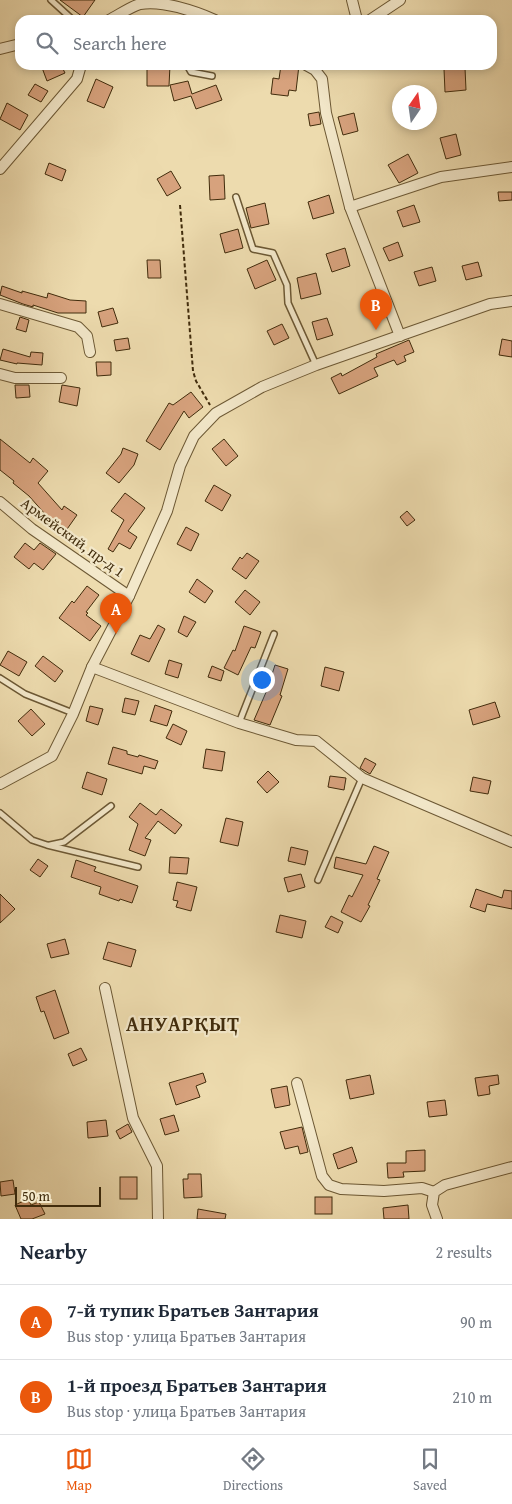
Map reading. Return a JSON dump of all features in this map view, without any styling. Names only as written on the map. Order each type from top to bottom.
[{"type":"street","points":[[352,0],[356,15]]},
{"type":"street","points":[[378,15],[400,0]]},
{"type":"street","points":[[119,15],[141,3],[159,1],[192,15]]},
{"type":"street","points":[[0,50],[15,46]]},
{"type":"street","points":[[0,169],[77,79],[80,70]]},
{"type":"street","points":[[313,70],[322,79],[326,113],[350,207],[400,336]]},
{"type":"street","points":[[350,207],[441,177],[512,167]]},
{"type":"street","points":[[0,784],[52,756],[73,714],[92,667],[129,596],[167,511],[180,466],[194,436],[216,413],[262,387],[316,365],[490,304],[512,301]]},
{"type":"street","points":[[0,304],[78,327],[88,336],[90,352]]},
{"type":"street","points":[[0,374],[14,378],[60,378]]},
{"type":"street","name":"Армейский, пр-д 1","points":[[0,502],[32,529],[129,596]]},
{"type":"street","points":[[92,667],[239,723],[296,740],[316,741],[362,778],[512,842]]},
{"type":"street","points":[[105,988],[133,1118],[157,1166],[158,1219]]},
{"type":"street","points":[[296,1083],[322,1176],[329,1185],[341,1189],[384,1191],[422,1188],[434,1192]]},
{"type":"street","points":[[437,1219],[432,1205],[434,1192],[445,1185],[512,1167]]},
{"type":"lane","points":[[51,0],[68,15]]},
{"type":"lane","points":[[190,70],[191,72],[212,76]]},
{"type":"lane","points":[[236,197],[253,249],[273,253],[287,285],[288,303],[316,365]]},
{"type":"lane","points":[[239,723],[274,634]]},
{"type":"lane","points":[[0,678],[25,694],[73,714]]},
{"type":"lane","points":[[318,880],[362,778]]},
{"type":"lane","points":[[47,846],[64,842],[111,806]]},
{"type":"lane","points":[[0,813],[32,840],[47,846],[138,867]]},
{"type":"path","points":[[180,205],[192,371],[216,413]]},
{"type":"building","points":[[60,0],[95,0],[84,15],[80,15]]},
{"type":"building","points":[[43,70],[64,70],[65,73],[47,81]]},
{"type":"building","points":[[147,70],[170,70],[169,86],[147,86]]},
{"type":"building","points":[[280,70],[298,70],[296,91],[289,90],[288,96],[271,94],[273,78],[279,79]]},
{"type":"building","points":[[444,70],[465,70],[466,90],[445,92]]},
{"type":"building","points":[[96,79],[113,87],[104,108],[87,101]]},
{"type":"building","points":[[188,81],[192,94],[216,85],[222,100],[196,109],[191,96],[174,101],[170,85]]},
{"type":"building","points":[[35,84],[48,91],[41,102],[28,95]]},
{"type":"building","points":[[7,103],[28,115],[20,130],[0,119]]},
{"type":"building","points":[[319,112],[321,124],[310,126],[308,114]]},
{"type":"building","points":[[354,113],[358,131],[343,135],[338,117]]},
{"type":"building","points":[[456,134],[461,155],[446,159],[440,138]]},
{"type":"building","points":[[408,154],[418,173],[399,183],[388,165]]},
{"type":"building","points":[[49,163],[66,170],[62,181],[45,174]]},
{"type":"building","points":[[171,171],[181,188],[167,196],[157,179]]},
{"type":"building","points":[[224,175],[225,199],[210,200],[209,176]]},
{"type":"building","points":[[498,192],[512,192],[512,200],[499,201]]},
{"type":"building","points":[[329,195],[334,213],[313,219],[308,202]]},
{"type":"building","points":[[265,203],[269,224],[251,228],[246,208]]},
{"type":"building","points":[[414,205],[420,222],[403,227],[397,211]]},
{"type":"building","points":[[238,229],[243,248],[225,253],[220,234]]},
{"type":"building","points":[[398,242],[403,256],[389,261],[383,248]]},
{"type":"building","points":[[345,248],[350,266],[332,272],[326,254]]},
{"type":"building","points":[[147,260],[160,260],[161,278],[148,278]]},
{"type":"building","points":[[267,260],[276,280],[255,289],[247,269]]},
{"type":"building","points":[[478,262],[482,276],[466,280],[462,266]]},
{"type":"building","points":[[432,267],[436,281],[419,286],[414,272]]},
{"type":"building","points":[[316,273],[321,294],[301,299],[297,278]]},
{"type":"building","points":[[2,286],[22,293],[22,291],[47,298],[48,293],[70,300],[86,301],[86,313],[58,313],[33,305],[33,307],[23,304],[0,295]]},
{"type":"building","points":[[113,308],[118,323],[102,327],[98,312]]},
{"type":"building","points":[[20,317],[29,320],[26,332],[16,329]]},
{"type":"building","points":[[327,318],[333,335],[317,340],[312,322]]},
{"type":"building","points":[[282,324],[289,338],[274,345],[267,331]]},
{"type":"building","points":[[128,338],[130,349],[116,351],[114,340]]},
{"type":"building","points":[[502,339],[512,341],[512,357],[499,355]]},
{"type":"building","points":[[409,340],[414,352],[404,356],[406,361],[397,365],[394,360],[374,368],[378,376],[339,394],[331,378],[341,373],[342,376],[377,357],[376,354]]},
{"type":"building","points":[[3,349],[30,357],[31,352],[43,353],[42,365],[17,364],[0,360]]},
{"type":"building","points":[[96,362],[111,362],[111,375],[97,376]]},
{"type":"building","points":[[15,385],[29,385],[30,397],[16,398]]},
{"type":"building","points":[[62,385],[80,388],[77,406],[59,402]]},
{"type":"building","points":[[191,392],[203,407],[189,418],[184,411],[160,450],[146,441],[169,403],[173,405]]},
{"type":"building","points":[[0,439],[30,463],[33,458],[48,471],[38,483],[62,510],[64,506],[77,515],[65,532],[53,523],[29,496],[13,483],[14,481],[0,470]]},
{"type":"building","points":[[224,439],[238,456],[226,466],[212,449]]},
{"type":"building","points":[[123,448],[138,454],[134,465],[119,483],[106,473],[121,454]]},
{"type":"building","points":[[214,485],[231,495],[222,511],[205,501]]},
{"type":"building","points":[[125,493],[145,508],[128,531],[137,537],[130,549],[119,543],[113,552],[108,549],[124,520],[111,511]]},
{"type":"building","points":[[407,511],[415,520],[407,526],[400,517]]},
{"type":"building","points":[[186,527],[199,534],[191,551],[177,544]]},
{"type":"building","points":[[25,543],[34,550],[40,543],[56,554],[43,570],[34,563],[29,569],[14,557]]},
{"type":"building","points":[[247,553],[259,561],[246,579],[232,569],[240,557],[242,559]]},
{"type":"building","points":[[197,579],[213,591],[205,603],[189,592]]},
{"type":"building","points":[[87,586],[99,595],[86,612],[88,613],[86,615],[101,626],[90,641],[59,618]]},
{"type":"building","points":[[245,590],[260,602],[250,615],[235,602]]},
{"type":"building","points":[[184,616],[196,622],[187,637],[178,632]]},
{"type":"building","points":[[158,625],[165,629],[149,662],[131,654],[140,635],[150,639]]},
{"type":"building","points":[[244,626],[261,632],[255,648],[251,647],[238,675],[224,668],[233,650],[235,651]]},
{"type":"building","points":[[8,651],[27,662],[19,676],[0,665]]},
{"type":"building","points":[[43,656],[63,671],[55,682],[35,666]]},
{"type":"building","points":[[169,660],[182,664],[178,678],[165,674]]},
{"type":"building","points":[[275,665],[288,669],[280,695],[282,696],[270,725],[254,720]]},
{"type":"building","points":[[212,666],[224,671],[221,681],[208,677]]},
{"type":"building","points":[[325,667],[344,672],[339,691],[321,686]]},
{"type":"building","points":[[125,698],[139,701],[135,715],[122,712]]},
{"type":"building","points":[[495,702],[500,717],[473,725],[469,710]]},
{"type":"building","points":[[155,705],[172,711],[167,726],[150,721]]},
{"type":"building","points":[[90,706],[103,709],[98,725],[86,721]]},
{"type":"building","points":[[31,709],[45,724],[32,736],[18,721]]},
{"type":"building","points":[[173,724],[187,731],[181,745],[166,738]]},
{"type":"building","points":[[113,747],[127,751],[127,754],[138,757],[139,755],[158,761],[155,769],[144,766],[142,774],[108,764]]},
{"type":"building","points":[[206,749],[225,752],[222,771],[203,768]]},
{"type":"building","points":[[365,758],[376,764],[370,774],[360,768]]},
{"type":"building","points":[[268,771],[279,782],[267,793],[257,782]]},
{"type":"building","points":[[87,772],[107,779],[102,795],[82,788]]},
{"type":"building","points":[[330,776],[346,778],[344,790],[328,787]]},
{"type":"building","points":[[473,777],[491,781],[488,794],[470,791]]},
{"type":"building","points":[[140,803],[156,815],[161,809],[182,825],[175,834],[158,821],[145,838],[151,840],[145,856],[129,850],[138,824],[129,817]]},
{"type":"building","points":[[226,818],[243,822],[238,846],[220,842]]},
{"type":"building","points":[[374,846],[389,852],[377,879],[380,880],[368,905],[370,906],[361,922],[341,912],[349,895],[352,897],[363,875],[334,868],[336,857],[366,864]]},
{"type":"building","points":[[291,847],[308,851],[305,865],[288,861]]},
{"type":"building","points":[[170,857],[189,858],[187,874],[169,873]]},
{"type":"building","points":[[38,859],[48,866],[40,877],[30,870]]},
{"type":"building","points":[[76,860],[96,867],[94,871],[138,886],[132,903],[99,894],[101,887],[71,877]]},
{"type":"building","points":[[301,874],[305,887],[288,892],[284,878]]},
{"type":"building","points":[[177,882],[197,887],[191,911],[176,907],[178,901],[173,900]]},
{"type":"building","points":[[476,889],[502,898],[504,890],[512,891],[512,909],[487,904],[485,912],[470,907]]},
{"type":"building","points":[[0,894],[15,909],[0,923]]},
{"type":"building","points":[[280,915],[306,921],[302,938],[276,932]]},
{"type":"building","points":[[331,916],[343,922],[338,933],[325,927]]},
{"type":"building","points":[[65,939],[69,954],[51,958],[47,944]]},
{"type":"building","points":[[108,942],[136,950],[131,967],[103,959]]},
{"type":"building","points":[[55,990],[69,1033],[54,1039],[44,1011],[41,1012],[36,997]]},
{"type":"building","points":[[81,1048],[87,1060],[73,1066],[68,1054]]},
{"type":"building","points":[[203,1073],[206,1082],[196,1086],[200,1097],[176,1105],[169,1083]]},
{"type":"building","points":[[370,1075],[374,1094],[350,1099],[346,1080]]},
{"type":"building","points":[[498,1075],[499,1084],[489,1086],[490,1094],[478,1096],[475,1078]]},
{"type":"building","points":[[287,1086],[290,1105],[275,1108],[271,1089]]},
{"type":"building","points":[[445,1100],[447,1115],[429,1117],[427,1102]]},
{"type":"building","points":[[174,1115],[179,1131],[165,1135],[160,1119]]},
{"type":"building","points":[[106,1120],[108,1136],[88,1138],[87,1122]]},
{"type":"building","points":[[128,1124],[132,1132],[120,1139],[116,1131]]},
{"type":"building","points":[[302,1127],[308,1152],[300,1154],[298,1146],[285,1149],[280,1132]]},
{"type":"building","points":[[352,1147],[357,1162],[338,1169],[333,1154]]},
{"type":"building","points":[[425,1150],[425,1171],[403,1172],[404,1177],[388,1178],[387,1163],[406,1163],[406,1151]]},
{"type":"building","points":[[188,1174],[201,1174],[202,1197],[184,1198],[183,1179],[188,1179]]},
{"type":"building","points":[[120,1177],[137,1177],[137,1199],[120,1199]]},
{"type":"building","points":[[13,1180],[15,1194],[1,1196],[0,1182]]},
{"type":"building","points":[[315,1197],[332,1197],[332,1214],[315,1214]]},
{"type":"building","points":[[28,1199],[31,1205],[39,1202],[45,1214],[32,1219],[21,1219],[15,1205]]},
{"type":"building","points":[[408,1205],[409,1219],[384,1219],[383,1208]]},
{"type":"building","points":[[198,1209],[226,1214],[225,1219],[197,1219]]},
{"type":"place","name":"1-й проезд Братьев Зантария","points":[[376,330]]},
{"type":"place","name":"7-й тупик Братьев Зантария","points":[[116,634]]},
{"type":"district","name":"АНУАРҚЫҬ","points":[[183,1023]]}]
